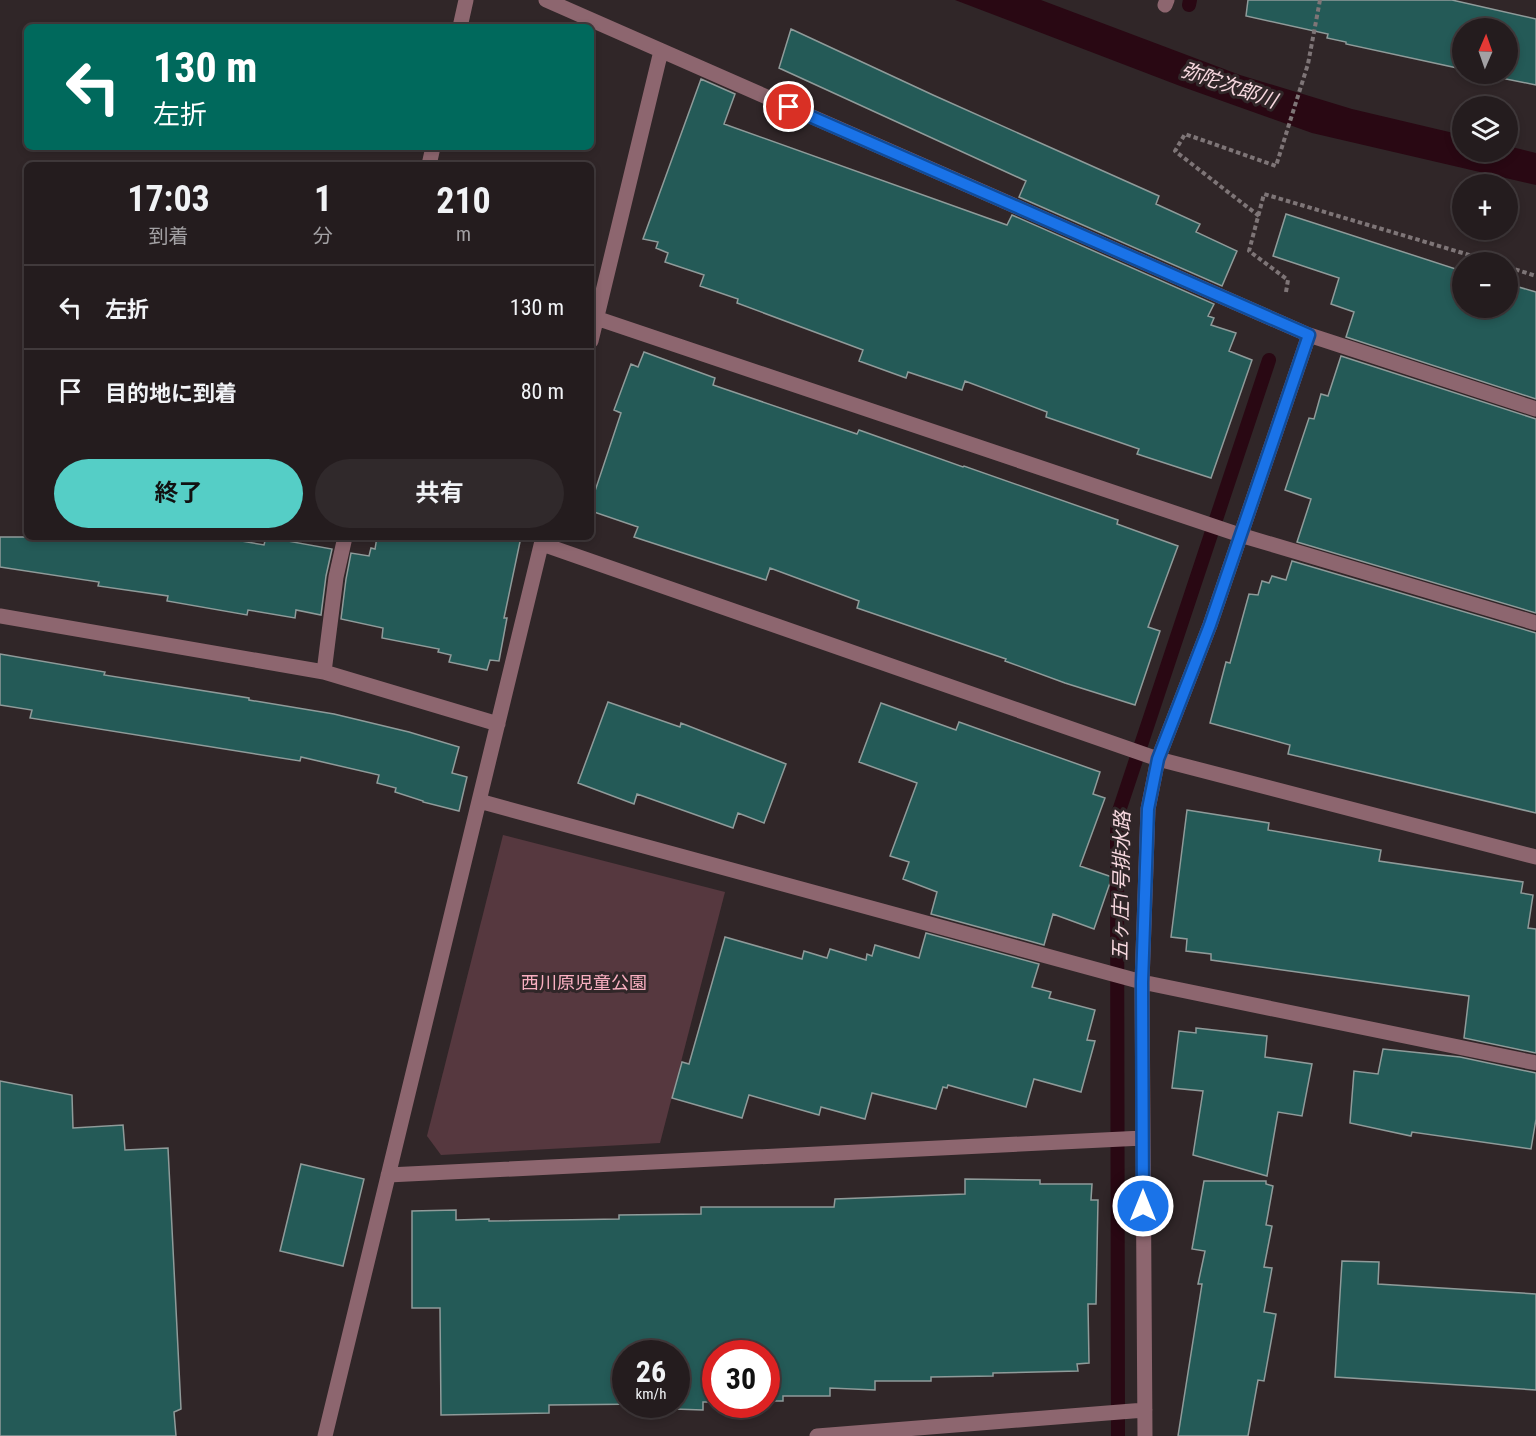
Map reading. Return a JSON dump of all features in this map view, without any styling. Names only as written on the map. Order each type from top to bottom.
[{"type":"street","points":[[461,24],[466,0]]},
{"type":"street","points":[[546,0],[1309,335],[1536,409]]},
{"type":"street","points":[[594,327],[661,51]]},
{"type":"street","points":[[596,318],[1240,535],[1536,623]]},
{"type":"street","points":[[1145,1436],[1136,1138],[1136,980],[1153,757],[1210,625],[1309,335]]},
{"type":"street","points":[[324,672],[336,577],[344,540]]},
{"type":"street","points":[[325,1436],[543,540],[1153,757],[1536,857]]},
{"type":"street","points":[[0,616],[324,672],[498,724]]},
{"type":"street","points":[[479,801],[1136,980],[1536,1063]]},
{"type":"street","points":[[388,1176],[1136,1138]]},
{"type":"street","points":[[818,1436],[1144,1410]]},
{"type":"path","points":[[1259,216],[1175,152],[1185,134],[1276,166],[1308,64],[1320,0]]},
{"type":"path","points":[[1279,321],[1288,280],[1249,251],[1264,194],[1459,252]]},
{"type":"path","points":[[1518,270],[1536,276]]},
{"type":"green space","name":"西川原児童公園","points":[[503,835],[725,892],[660,1143],[441,1155],[427,1136]]},
{"type":"water","name":"弥陀次郎川","points":[[955,0],[1041,0],[1240,75],[1352,109],[1452,133],[1452,162],[1518,162],[1518,148],[1536,153],[1536,185],[1518,181],[1518,174],[1489,174],[1312,133],[1180,86]]},
{"type":"building","points":[[1248,0],[1452,0],[1536,19],[1536,85],[1518,81],[1518,18],[1452,18],[1452,67],[1346,44],[1346,42],[1327,38],[1328,34],[1246,16]]},
{"type":"building","points":[[791,29],[1159,196],[1156,204],[1200,224],[1196,232],[1237,251],[1222,286],[1019,197],[1026,181],[779,68]]},
{"type":"building","points":[[701,79],[735,94],[724,124],[1007,225],[1012,215],[1214,304],[1208,316],[1214,318],[1211,325],[1236,333],[1229,351],[1252,360],[1211,478],[1137,454],[1139,449],[1046,417],[1047,412],[965,381],[962,390],[908,372],[906,378],[859,361],[863,350],[737,303],[738,299],[700,286],[704,275],[665,262],[668,253],[656,248],[658,242],[643,239]]},
{"type":"building","points":[[1286,214],[1452,268],[1452,318],[1518,318],[1518,287],[1536,292],[1536,399],[1346,337],[1354,312],[1331,304],[1339,278],[1273,256]]},
{"type":"building","points":[[644,352],[715,378],[713,385],[857,434],[859,430],[964,466],[1118,520],[1117,524],[1178,546],[1148,627],[1160,631],[1135,705],[1065,683],[1005,661],[1006,659],[857,608],[859,601],[770,568],[766,580],[634,537],[638,527],[594,512],[594,494],[621,413],[614,410],[631,364],[638,367]]},
{"type":"building","points":[[1341,356],[1536,419],[1536,613],[1297,542],[1311,499],[1285,490],[1309,418],[1314,419],[1321,394],[1328,396]]},
{"type":"building","points":[[0,537],[24,537],[24,540],[235,540],[264,545],[265,540],[282,540],[332,549],[321,615],[296,610],[295,618],[248,610],[247,615],[167,601],[168,596],[98,586],[99,582],[0,567]]},
{"type":"building","points":[[376,540],[520,540],[504,618],[507,618],[499,661],[490,660],[487,670],[449,662],[451,655],[438,652],[439,649],[382,638],[383,628],[341,619],[351,553],[369,556],[371,548],[375,549]]},
{"type":"building","points":[[1292,561],[1536,633],[1536,813],[1288,754],[1290,745],[1210,723],[1226,662],[1230,663],[1249,594],[1258,595],[1262,581],[1269,583],[1272,576],[1286,580]]},
{"type":"building","points":[[0,654],[105,672],[104,675],[334,714],[459,747],[452,773],[467,777],[459,811],[395,792],[396,788],[377,783],[379,775],[301,757],[300,761],[30,718],[32,710],[0,705]]},
{"type":"building","points":[[608,702],[680,727],[681,723],[786,764],[764,823],[738,813],[733,828],[637,794],[634,804],[578,783]]},
{"type":"building","points":[[881,703],[956,730],[959,722],[1100,772],[1093,794],[1105,798],[1080,866],[1112,877],[1094,929],[1053,914],[1044,945],[931,914],[937,892],[903,879],[909,862],[890,856],[917,783],[859,762]]},
{"type":"building","points":[[1187,810],[1269,823],[1268,830],[1381,850],[1379,861],[1523,882],[1521,893],[1533,895],[1528,928],[1536,929],[1536,1053],[1464,1038],[1469,996],[1211,960],[1211,954],[1186,951],[1187,939],[1171,937]]},
{"type":"building","points":[[926,933],[1039,964],[1032,987],[1051,992],[1049,998],[1095,1010],[1087,1040],[1095,1041],[1081,1092],[1034,1079],[1026,1107],[948,1085],[947,1088],[943,1087],[936,1109],[872,1093],[865,1119],[821,1107],[819,1115],[749,1095],[742,1118],[672,1098],[682,1062],[689,1064],[725,937],[802,959],[804,951],[827,958],[830,949],[866,960],[867,954],[872,956],[875,945],[919,958]]},
{"type":"building","points":[[1196,1028],[1267,1036],[1265,1057],[1312,1064],[1302,1116],[1278,1112],[1267,1176],[1193,1155],[1203,1091],[1172,1088],[1179,1031],[1196,1033]]},
{"type":"building","points":[[1383,1049],[1460,1057],[1536,1073],[1536,1119],[1531,1149],[1412,1132],[1411,1136],[1350,1123],[1354,1071],[1378,1074]]},
{"type":"building","points":[[0,1081],[72,1095],[73,1128],[123,1125],[125,1150],[168,1148],[181,1409],[174,1412],[176,1436],[0,1436]]},
{"type":"building","points":[[301,1164],[364,1179],[343,1266],[280,1251]]},
{"type":"building","points":[[965,1179],[1040,1180],[1040,1184],[1092,1184],[1091,1200],[1098,1200],[1096,1304],[1088,1304],[1089,1363],[1077,1364],[1078,1371],[931,1377],[931,1381],[875,1381],[875,1390],[830,1388],[830,1396],[783,1396],[783,1401],[780,1401],[780,1340],[702,1340],[702,1410],[690,1410],[690,1340],[612,1340],[612,1404],[549,1405],[549,1413],[441,1415],[440,1308],[412,1308],[412,1211],[456,1210],[456,1220],[619,1219],[619,1215],[701,1214],[701,1207],[834,1207],[835,1199],[965,1194]]},
{"type":"building","points":[[1204,1181],[1266,1181],[1266,1184],[1273,1186],[1266,1225],[1272,1226],[1264,1267],[1272,1268],[1264,1312],[1276,1314],[1264,1381],[1258,1380],[1248,1436],[1178,1436],[1202,1284],[1198,1284],[1205,1251],[1192,1249]]},
{"type":"building","points":[[1342,1261],[1379,1262],[1378,1284],[1536,1294],[1536,1390],[1335,1377]]},
{"type":"waterway","name":"五ヶ庄1号排水路","points":[[1189,5],[1190,0]]},
{"type":"waterway","name":"五ヶ庄1号排水路","points":[[1118,1436],[1117,831],[1119,811],[1269,360]]},
{"type":"route","points":[[789,107],[1309,335],[1210,625],[1158,759],[1148,809],[1142,982],[1143,1206]]}]
